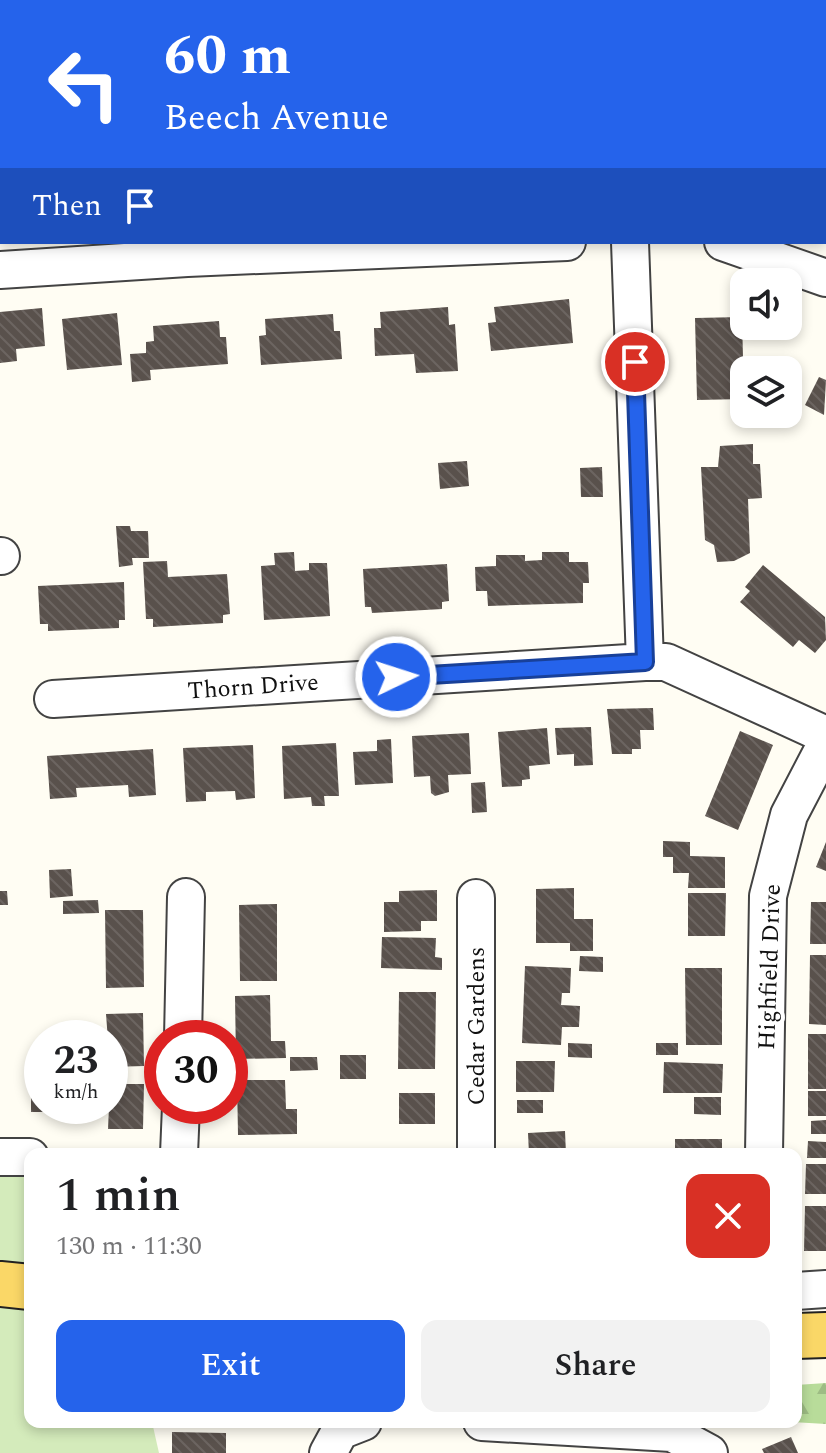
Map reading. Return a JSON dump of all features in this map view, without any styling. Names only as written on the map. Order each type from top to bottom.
[{"type":"main road","points":[[0,1284],[24,1286]]},
{"type":"main road","points":[[802,1336],[826,1335]]},
{"type":"street","points":[[0,270],[187,258],[520,244]]},
{"type":"street","points":[[630,244],[645,662]]},
{"type":"street","points":[[729,244],[826,278]]},
{"type":"street","name":"Thorn Drive","points":[[53,699],[666,662],[826,735]]},
{"type":"street","name":"Highfield Drive","points":[[764,1148],[768,896],[776,855],[789,815],[826,744]]},
{"type":"street","points":[[183,1020],[186,897]]},
{"type":"street","name":"Cedar Gardens","points":[[476,898],[476,1148]]},
{"type":"street","points":[[179,1148],[180,1124]]},
{"type":"street","points":[[0,1157],[24,1157]]},
{"type":"street","points":[[802,1291],[826,1289]]},
{"type":"street","points":[[328,1453],[340,1431],[348,1428]]},
{"type":"street","points":[[586,1428],[672,1433],[709,1453]]},
{"type":"green space","points":[[0,1168],[24,1168],[24,1428],[153,1428],[159,1453],[0,1453]]},
{"type":"green space","points":[[826,1383],[826,1424],[802,1423],[802,1385]]},
{"type":"building","points":[[569,299],[573,343],[491,351],[488,323],[496,322],[494,307]]},
{"type":"building","points":[[448,307],[449,325],[455,324],[458,371],[416,373],[414,354],[375,356],[374,328],[381,328],[380,312]]},
{"type":"building","points":[[42,308],[45,346],[16,349],[17,361],[0,363],[0,312]]},
{"type":"building","points":[[117,313],[122,365],[67,370],[62,319]]},
{"type":"building","points":[[333,314],[334,331],[340,331],[342,359],[261,365],[259,336],[266,335],[265,319]]},
{"type":"building","points":[[730,317],[730,340],[743,340],[743,356],[730,356],[730,399],[697,400],[695,318]]},
{"type":"building","points":[[219,321],[220,337],[226,337],[228,364],[150,370],[151,380],[132,382],[130,354],[146,353],[146,342],[154,341],[153,326]]},
{"type":"building","points":[[819,377],[826,380],[824,415],[805,405]]},
{"type":"building","points":[[753,444],[753,464],[760,464],[762,498],[748,499],[750,553],[734,561],[717,562],[714,545],[705,540],[701,467],[718,467],[720,446]]},
{"type":"building","points":[[467,461],[469,486],[440,489],[438,463]]},
{"type":"building","points":[[602,467],[603,497],[581,497],[580,468]]},
{"type":"building","points":[[116,526],[130,526],[131,531],[148,531],[149,558],[132,558],[133,565],[119,567]]},
{"type":"building","points":[[294,552],[295,571],[309,570],[309,563],[327,563],[330,616],[264,620],[261,566],[275,565],[274,553]]},
{"type":"building","points":[[542,552],[569,552],[569,562],[588,562],[589,583],[583,583],[583,603],[488,606],[487,591],[476,591],[475,567],[496,566],[496,555],[525,555],[525,561],[542,560]]},
{"type":"building","points":[[167,561],[168,577],[227,574],[230,614],[223,615],[223,623],[153,627],[153,619],[146,619],[143,562]]},
{"type":"building","points":[[447,564],[449,601],[442,602],[442,609],[372,613],[371,607],[365,607],[363,569]]},
{"type":"building","points":[[763,565],[825,617],[826,640],[815,653],[799,640],[793,647],[740,602],[750,591],[745,587]]},
{"type":"building","points":[[124,582],[125,620],[119,620],[119,628],[48,631],[48,624],[40,624],[38,586]]},
{"type":"building","points":[[653,708],[654,730],[640,730],[641,749],[632,749],[632,754],[612,754],[607,709]]},
{"type":"building","points":[[591,727],[593,765],[574,766],[574,754],[557,755],[555,728]]},
{"type":"building","points":[[547,728],[550,764],[529,766],[530,779],[522,780],[522,786],[502,787],[498,732]]},
{"type":"building","points":[[740,731],[773,745],[738,830],[705,816]]},
{"type":"building","points":[[469,733],[471,774],[448,775],[449,792],[435,796],[431,793],[430,776],[414,777],[412,736]]},
{"type":"building","points":[[391,739],[393,783],[355,785],[353,752],[377,751],[377,740]]},
{"type":"building","points":[[336,743],[339,796],[324,796],[325,806],[312,806],[311,797],[284,799],[282,746]]},
{"type":"building","points":[[253,745],[255,798],[236,800],[235,791],[206,792],[206,801],[186,802],[183,748]]},
{"type":"building","points":[[153,749],[156,795],[129,797],[128,785],[76,788],[77,797],[50,799],[47,756]]},
{"type":"building","points":[[485,782],[487,812],[472,813],[471,783]]},
{"type":"building","points":[[663,841],[690,842],[690,856],[725,857],[725,888],[688,888],[689,873],[673,873],[673,857],[663,857]]},
{"type":"building","points":[[826,842],[826,871],[816,867]]},
{"type":"building","points":[[71,869],[73,896],[50,898],[49,870]]},
{"type":"building","points":[[574,888],[574,919],[593,919],[593,951],[570,951],[570,943],[536,943],[536,889]]},
{"type":"building","points":[[437,890],[437,921],[421,921],[421,931],[384,932],[384,902],[399,902],[399,891]]},
{"type":"building","points":[[0,891],[7,891],[8,905],[0,905]]},
{"type":"building","points":[[688,893],[726,893],[725,936],[688,936]]},
{"type":"building","points":[[98,900],[99,913],[63,914],[63,901]]},
{"type":"building","points":[[811,902],[826,902],[826,944],[810,944]]},
{"type":"building","points":[[277,904],[277,981],[240,981],[239,905]]},
{"type":"building","points":[[105,910],[143,910],[144,987],[106,988]]},
{"type":"building","points":[[382,937],[436,938],[435,957],[442,958],[442,970],[381,968]]},
{"type":"building","points":[[810,955],[826,955],[826,1025],[809,1024]]},
{"type":"building","points":[[580,956],[603,957],[603,972],[579,971]]},
{"type":"building","points":[[525,966],[571,968],[570,993],[562,993],[561,1005],[580,1006],[579,1027],[562,1027],[561,1045],[522,1043]]},
{"type":"building","points":[[685,968],[722,968],[722,1045],[686,1045]]},
{"type":"building","points":[[399,992],[436,992],[435,1069],[398,1069]]},
{"type":"building","points":[[270,995],[271,1041],[285,1041],[286,1058],[248,1059],[248,1020],[235,1020],[235,996]]},
{"type":"building","points":[[143,1013],[144,1066],[128,1066],[128,1020],[106,1020],[106,1014]]},
{"type":"building","points":[[808,1034],[826,1034],[826,1089],[808,1089]]},
{"type":"building","points":[[568,1043],[592,1044],[592,1058],[568,1057]]},
{"type":"building","points":[[656,1043],[678,1043],[678,1055],[656,1055]]},
{"type":"building","points":[[340,1055],[366,1055],[366,1079],[340,1079]]},
{"type":"building","points":[[290,1057],[317,1057],[318,1070],[290,1071]]},
{"type":"building","points":[[516,1061],[555,1061],[554,1092],[516,1092]]},
{"type":"building","points":[[664,1062],[723,1064],[722,1093],[663,1093]]},
{"type":"building","points":[[248,1080],[285,1080],[286,1109],[297,1109],[297,1134],[238,1135],[238,1124],[248,1124]]},
{"type":"building","points":[[128,1084],[144,1084],[143,1129],[108,1129],[108,1124],[128,1124]]},
{"type":"building","points":[[808,1091],[826,1091],[826,1116],[808,1116]]},
{"type":"building","points":[[399,1093],[435,1093],[435,1124],[399,1124]]},
{"type":"building","points":[[694,1097],[721,1097],[721,1115],[694,1114]]},
{"type":"building","points":[[517,1100],[543,1100],[543,1113],[517,1113]]},
{"type":"building","points":[[826,1120],[826,1134],[811,1134],[811,1121]]},
{"type":"building","points":[[565,1131],[566,1148],[529,1148],[528,1133]]},
{"type":"building","points":[[675,1139],[722,1139],[722,1148],[675,1148]]},
{"type":"building","points":[[808,1141],[826,1142],[826,1158],[807,1158]]},
{"type":"building","points":[[806,1164],[826,1164],[826,1194],[805,1194]]},
{"type":"building","points":[[805,1206],[826,1206],[826,1251],[804,1251]]},
{"type":"building","points":[[172,1432],[226,1433],[226,1453],[172,1453]]},
{"type":"building","points":[[791,1437],[798,1453],[764,1453],[762,1449]]},
{"type":"route","points":[[396,677],[645,662],[635,362]]}]
